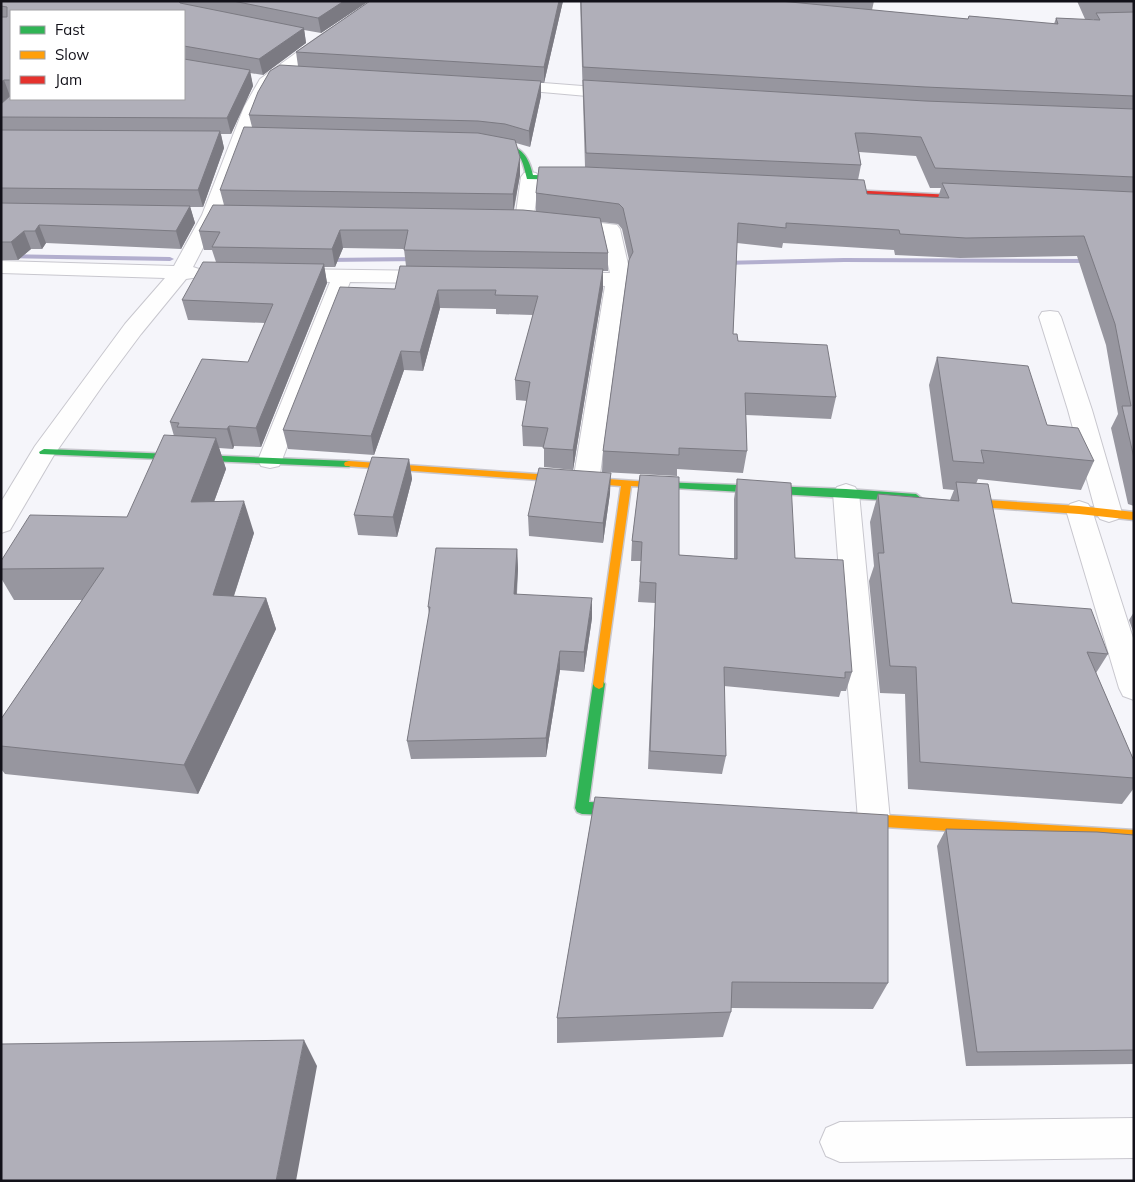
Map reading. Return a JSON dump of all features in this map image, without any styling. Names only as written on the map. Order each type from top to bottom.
[{"type":"street","points":[[1,524],[44,452],[133,329],[180,273],[211,215],[243,139],[252,107],[272,77],[313,38],[383,1]]},
{"type":"street","points":[[246,78],[304,74]]},
{"type":"street","points":[[485,84],[635,95]]},
{"type":"street","points":[[218,141],[243,139]]},
{"type":"street","points":[[469,144],[504,147],[524,153],[528,162],[530,177],[514,220],[610,228],[620,273],[616,280],[600,374],[586,482]]},
{"type":"street","points":[[530,177],[586,179]]},
{"type":"street","points":[[818,191],[990,199]]},
{"type":"street","points":[[191,214],[231,215]]},
{"type":"street","points":[[1,267],[209,274]]},
{"type":"street","points":[[267,274],[450,277]]},
{"type":"street","points":[[270,460],[343,275]]},
{"type":"street","points":[[548,278],[616,280]]},
{"type":"street","points":[[1050,317],[1080,410],[1109,513]]},
{"type":"street","points":[[44,452],[270,460],[467,471],[586,482],[846,493],[925,499]]},
{"type":"street","points":[[626,484],[582,808],[640,810]]},
{"type":"street","points":[[846,493],[874,820]]},
{"type":"street","points":[[945,501],[1079,510],[1134,516]]},
{"type":"street","points":[[1079,510],[1134,688]]},
{"type":"street","points":[[835,818],[1134,836]]},
{"type":"street","points":[[840,1142],[1134,1138]]},
{"type":"building","points":[[1,1],[179,1],[180,3],[304,28],[259,59],[185,46],[185,10],[10,10],[10,80],[1,82],[1,17],[7,17],[7,7],[1,6]]},
{"type":"building","points":[[233,1],[344,1],[318,18]]},
{"type":"building","points":[[370,1],[559,1],[544,67],[296,52]]},
{"type":"building","points":[[581,1],[780,1],[968,19],[969,16],[1058,24],[1056,18],[1100,20],[1096,13],[1134,12],[1134,96],[925,87],[583,67]]},
{"type":"building","points":[[185,59],[250,70],[227,118],[1,117],[1,104],[10,96],[10,100],[185,100]]},
{"type":"building","points":[[280,65],[541,81],[529,131],[505,124],[478,121],[249,115],[258,92],[270,71]]},
{"type":"building","points":[[583,80],[925,101],[1134,109],[1134,177],[935,168],[921,137],[864,133],[855,133],[861,165],[586,153]]},
{"type":"building","points":[[244,127],[478,133],[515,140],[520,157],[513,194],[220,190]]},
{"type":"building","points":[[1,130],[220,131],[198,190],[1,188]]},
{"type":"building","points":[[539,167],[586,167],[864,180],[867,194],[949,198],[942,183],[1134,192],[1134,458],[1122,406],[1131,406],[1115,324],[1084,236],[966,238],[900,234],[899,230],[786,223],[786,228],[738,223],[733,334],[737,334],[738,341],[827,345],[836,397],[745,393],[747,451],[679,448],[679,455],[603,451],[629,260],[633,252],[623,208],[619,204],[536,193]]},
{"type":"building","points":[[1,203],[190,206],[176,231],[39,225],[35,231],[24,231],[11,242],[1,242]]},
{"type":"building","points":[[213,205],[523,210],[600,218],[608,253],[404,250],[408,230],[340,230],[332,249],[212,247],[220,232],[199,231]]},
{"type":"building","points":[[203,262],[324,264],[256,428],[229,426],[227,429],[177,427],[179,423],[170,422],[202,359],[248,362],[273,304],[182,300]]},
{"type":"building","points":[[400,266],[603,269],[573,450],[543,448],[548,428],[522,426],[530,382],[515,380],[538,296],[495,295],[496,290],[438,290],[420,352],[401,351],[371,436],[283,430],[340,287],[395,289]]},
{"type":"building","points":[[937,357],[1028,366],[1047,425],[1078,428],[1094,461],[981,450],[984,463],[953,461]]},
{"type":"building","points":[[164,435],[216,438],[191,502],[244,501],[213,595],[266,598],[184,765],[1,746],[1,719],[104,568],[1,569],[1,561],[30,515],[127,517]]},
{"type":"building","points":[[372,457],[409,459],[393,517],[354,515]]},
{"type":"building","points":[[539,468],[611,473],[603,523],[528,516]]},
{"type":"building","points":[[640,475],[679,477],[679,555],[737,559],[737,479],[791,483],[795,558],[843,560],[852,672],[845,672],[845,678],[724,667],[726,756],[650,751],[656,583],[640,582],[642,542],[632,541]]},
{"type":"building","points":[[956,482],[988,484],[1012,603],[1091,609],[1108,654],[1087,652],[1134,761],[1134,778],[920,762],[916,667],[890,666],[878,553],[884,553],[878,494],[959,501]]},
{"type":"building","points":[[436,548],[517,549],[514,594],[592,598],[584,652],[560,651],[546,738],[407,741],[430,607],[428,607]]},
{"type":"building","points":[[595,797],[888,815],[888,983],[732,982],[731,1012],[557,1018]]},
{"type":"building","points":[[946,829],[1097,832],[1134,835],[1134,1050],[977,1052]]},
{"type":"building","points":[[304,1040],[276,1181],[1,1181],[1,1044]]},
{"type":"waterway","points":[[1,256],[170,259]]},
{"type":"waterway","points":[[325,260],[419,259]]},
{"type":"waterway","points":[[721,263],[844,260],[1092,261]]},
{"type":"traffic: fast","points":[[481,144],[500,145],[520,153],[528,166],[530,177],[575,178]]},
{"type":"traffic: fast","points":[[44,452],[349,464]]},
{"type":"traffic: fast","points":[[660,485],[916,498]]},
{"type":"traffic: fast","points":[[599,684],[582,808],[630,810]]},
{"type":"traffic: slow","points":[[349,464],[660,485]]},
{"type":"traffic: slow","points":[[599,684],[626,484]]},
{"type":"traffic: slow","points":[[956,502],[1079,510],[1134,516]]},
{"type":"traffic: slow","points":[[851,819],[1134,836]]},
{"type":"traffic: jam","points":[[831,191],[975,198]]}]
